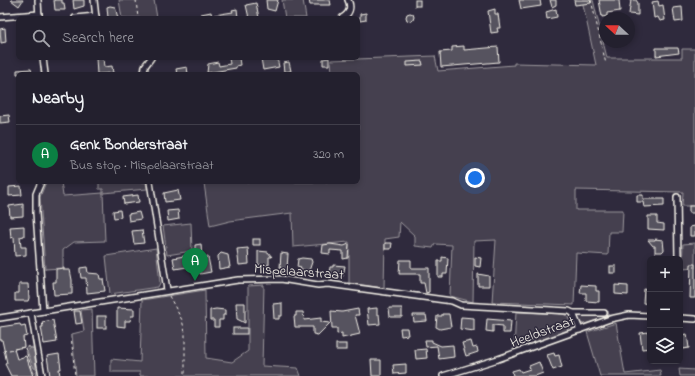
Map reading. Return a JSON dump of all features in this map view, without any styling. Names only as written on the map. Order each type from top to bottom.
[{"type":"street","points":[[38,0],[39,16]]},
{"type":"street","points":[[94,0],[96,16]]},
{"type":"street","points":[[344,16],[348,13],[350,8],[348,0]]},
{"type":"street","points":[[0,17],[16,17]]},
{"type":"street","points":[[43,60],[45,72]]},
{"type":"street","points":[[144,72],[145,66],[150,60]]},
{"type":"street","points":[[40,184],[36,194],[36,213],[42,311]]},
{"type":"street","points":[[150,184],[167,292]]},
{"type":"street","points":[[677,197],[678,256]]},
{"type":"street","name":"Mispelaarstraat","points":[[0,318],[238,280],[281,279],[318,285],[328,284],[452,301],[461,305],[569,311],[572,313],[604,313]]},
{"type":"street","points":[[31,313],[42,376]]},
{"type":"street","points":[[572,313],[580,330]]},
{"type":"street","name":"Heeldstraat","points":[[442,376],[498,360],[619,317],[647,316]]},
{"type":"street","points":[[683,318],[695,319]]},
{"type":"path","points":[[136,0],[138,16]]},
{"type":"path","points":[[591,0],[606,64]]},
{"type":"path","points":[[167,292],[182,320],[184,332],[185,376]]},
{"type":"path","points":[[71,335],[75,376]]},
{"type":"path","points":[[3,351],[35,346]]},
{"type":"path","points":[[24,348],[34,376]]},
{"type":"shaded area","points":[[119,0],[154,0],[157,16],[122,16]]},
{"type":"shaded area","points":[[282,0],[303,0],[306,16],[285,16]]},
{"type":"shaded area","points":[[582,0],[593,0],[599,25],[599,48],[605,48],[607,58],[682,58],[682,49],[695,49],[695,206],[682,206],[683,192],[576,190],[576,210],[623,210],[622,232],[609,232],[608,255],[576,253],[574,305],[492,302],[496,240],[474,241],[473,302],[450,296],[452,245],[435,244],[433,248],[415,246],[415,236],[400,222],[399,237],[385,239],[384,288],[349,283],[349,242],[293,247],[292,213],[230,221],[210,226],[204,184],[360,184],[360,72],[332,72],[331,60],[435,56],[438,71],[514,65],[514,63],[596,65]]},
{"type":"shaded area","points":[[45,184],[61,184],[63,196],[103,193],[105,241],[74,242],[63,250],[63,268],[45,269],[40,197]]},
{"type":"shaded area","points":[[99,184],[146,184],[147,189],[103,193],[103,189],[99,189]]},
{"type":"shaded area","points":[[191,223],[192,251],[167,255],[163,226]]},
{"type":"shaded area","points":[[695,243],[695,268],[683,269],[683,244]]},
{"type":"shaded area","points":[[156,248],[160,283],[158,287],[110,294],[106,256]]},
{"type":"shaded area","points":[[264,285],[262,366],[298,368],[301,376],[140,376],[140,372],[111,372],[111,359],[140,362],[142,300],[205,290],[206,358],[232,362],[248,351],[248,286]]},
{"type":"shaded area","points":[[92,309],[94,376],[76,376],[72,334],[84,331],[81,310]]},
{"type":"shaded area","points":[[608,311],[609,316],[584,324],[580,323],[578,318],[581,315],[603,316]]},
{"type":"shaded area","points":[[516,312],[563,314],[567,316],[572,325],[567,330],[514,350]]},
{"type":"shaded area","points":[[616,323],[625,374],[660,370],[661,376],[600,376],[587,332]]},
{"type":"shaded area","points":[[35,347],[39,370],[36,371],[37,376],[35,376],[25,348]]},
{"type":"shaded area","points":[[31,348],[34,349],[36,369],[34,368],[27,351]]},
{"type":"shaded area","points":[[679,369],[695,370],[695,376],[680,376]]},
{"type":"building","points":[[11,0],[23,0],[19,6]]},
{"type":"building","points":[[54,0],[62,0],[65,10],[55,10]]},
{"type":"building","points":[[73,0],[84,0],[84,6],[74,9]]},
{"type":"building","points":[[266,0],[278,0],[275,11],[267,9]]},
{"type":"building","points":[[309,0],[330,0],[331,5],[310,5]]},
{"type":"building","points":[[415,0],[420,0],[420,6],[415,6]]},
{"type":"building","points":[[519,0],[540,0],[541,6],[521,9]]},
{"type":"building","points":[[550,0],[556,0],[556,5],[552,7]]},
{"type":"building","points":[[574,0],[590,0],[591,3],[575,5]]},
{"type":"building","points":[[599,0],[619,0],[620,11],[601,12]]},
{"type":"building","points":[[631,0],[636,0],[638,3],[638,15],[635,15],[635,12],[629,12]]},
{"type":"building","points":[[658,1],[659,6],[663,5],[665,20],[660,21],[658,17],[654,18],[652,2]]},
{"type":"building","points":[[256,3],[259,16],[249,16],[246,5]]},
{"type":"building","points":[[107,7],[115,7],[117,16],[108,16]]},
{"type":"building","points":[[682,7],[683,21],[675,22],[673,8]]},
{"type":"building","points":[[237,9],[238,16],[214,16],[233,12],[232,10]]},
{"type":"building","points":[[495,9],[495,14],[498,14],[500,28],[497,28],[498,32],[491,33],[488,11]]},
{"type":"building","points":[[556,9],[557,17],[547,19],[546,12]]},
{"type":"building","points":[[211,12],[212,16],[202,16],[201,14]]},
{"type":"building","points":[[366,13],[366,20],[360,21],[360,14]]},
{"type":"building","points":[[410,13],[413,14],[413,20],[410,21],[407,20],[406,17],[407,14]]},
{"type":"building","points":[[5,28],[6,42],[1,43],[0,29]]},
{"type":"building","points":[[464,46],[464,50],[498,47],[499,62],[441,67],[440,52],[452,51],[452,47]]},
{"type":"building","points":[[656,48],[678,48],[679,53],[656,56]]},
{"type":"building","points":[[96,60],[103,60],[104,67],[112,66],[113,72],[97,72]]},
{"type":"building","points":[[229,60],[239,60],[240,65],[236,66],[236,68],[207,72],[208,64],[218,62],[219,66],[230,64]]},
{"type":"building","points":[[261,60],[277,60],[279,67],[263,70]]},
{"type":"building","points":[[323,60],[329,60],[329,65],[323,65]]},
{"type":"building","points":[[422,61],[423,65],[407,66],[407,62]]},
{"type":"building","points":[[289,62],[291,71],[284,72],[283,63]]},
{"type":"building","points":[[187,67],[188,72],[177,72],[176,69]]},
{"type":"building","points":[[31,69],[32,72],[17,72],[17,70]]},
{"type":"building","points":[[9,115],[10,122],[0,123],[0,116]]},
{"type":"building","points":[[21,186],[22,195],[9,196],[9,187]]},
{"type":"building","points":[[178,190],[180,200],[165,202],[164,193]]},
{"type":"building","points":[[138,195],[139,202],[124,204],[123,197]]},
{"type":"building","points":[[637,195],[643,195],[643,199],[664,199],[664,206],[644,207],[643,202],[637,202]]},
{"type":"building","points":[[23,204],[23,216],[10,217],[9,206]]},
{"type":"building","points":[[689,206],[695,206],[695,213],[689,213]]},
{"type":"building","points":[[120,210],[121,217],[114,218],[113,211]]},
{"type":"building","points":[[178,210],[179,219],[168,221],[167,211]]},
{"type":"building","points":[[139,212],[141,219],[129,221],[128,214]]},
{"type":"building","points":[[648,216],[657,216],[657,223],[664,224],[664,230],[648,229]]},
{"type":"building","points":[[24,226],[24,236],[20,237],[21,247],[26,247],[26,255],[15,256],[14,237],[11,238],[10,227]]},
{"type":"building","points":[[695,226],[695,236],[690,236],[690,227]]},
{"type":"building","points":[[142,230],[144,243],[134,244],[132,231]]},
{"type":"building","points":[[253,239],[260,239],[260,245],[253,245]]},
{"type":"building","points":[[648,240],[663,240],[664,250],[662,252],[655,252],[655,246],[653,246]]},
{"type":"building","points":[[385,243],[392,243],[391,249],[385,249]]},
{"type":"building","points":[[201,244],[202,258],[208,257],[211,272],[200,274],[199,265],[175,269],[173,258],[195,254],[195,245]]},
{"type":"building","points":[[330,244],[344,246],[349,244],[348,258],[343,259],[343,251],[330,250],[330,254],[322,253],[323,245]]},
{"type":"building","points":[[248,248],[249,264],[239,265],[237,249]]},
{"type":"building","points":[[258,251],[268,252],[272,257],[269,257],[269,265],[258,265]]},
{"type":"building","points":[[221,253],[228,255],[230,267],[219,269],[218,256]]},
{"type":"building","points":[[281,253],[288,254],[287,269],[280,268]]},
{"type":"building","points":[[442,257],[448,258],[447,274],[443,274],[443,277],[438,277],[438,261],[442,261]]},
{"type":"building","points":[[475,257],[481,258],[480,267],[475,266]]},
{"type":"building","points":[[298,259],[311,259],[312,262],[309,271],[300,270],[301,268],[297,267]]},
{"type":"building","points":[[400,260],[411,260],[411,268],[429,268],[429,292],[426,293],[424,283],[420,283],[420,274],[399,274]]},
{"type":"building","points":[[691,264],[695,264],[695,298],[690,298]]},
{"type":"building","points":[[333,265],[345,266],[343,276],[329,274],[330,267],[333,267]]},
{"type":"building","points":[[610,266],[616,266],[616,273],[610,273]]},
{"type":"building","points":[[87,267],[88,273],[99,274],[100,279],[103,279],[105,291],[87,293],[86,278],[81,278],[80,268]]},
{"type":"building","points":[[64,268],[64,270],[70,270],[72,294],[54,295],[53,282],[56,282],[56,269]]},
{"type":"building","points":[[478,274],[489,276],[489,286],[478,286]]},
{"type":"building","points":[[19,284],[28,284],[28,301],[15,301],[15,293],[19,293]]},
{"type":"building","points":[[581,285],[596,286],[596,291],[599,291],[599,302],[586,301],[586,293],[580,293]]},
{"type":"building","points":[[615,285],[628,286],[628,295],[615,294]]},
{"type":"building","points":[[644,289],[647,290],[647,304],[643,303]]},
{"type":"building","points":[[236,303],[245,303],[245,323],[237,319]]},
{"type":"building","points":[[282,303],[282,316],[279,316],[279,319],[274,319],[273,304]]},
{"type":"building","points":[[117,308],[134,309],[134,316],[131,316],[130,321],[125,321],[125,327],[117,326]]},
{"type":"building","points":[[377,308],[380,324],[369,325],[367,309]]},
{"type":"building","points":[[389,308],[402,308],[402,317],[390,317]]},
{"type":"building","points":[[358,309],[359,315],[355,315],[360,334],[342,338],[342,333],[337,334],[337,328],[332,328],[331,311],[342,312]]},
{"type":"building","points":[[210,310],[225,310],[223,320],[219,320],[219,327],[214,327],[214,320],[210,320]]},
{"type":"building","points":[[74,311],[80,311],[82,323],[76,324]]},
{"type":"building","points":[[296,312],[303,312],[304,320],[321,318],[321,322],[330,323],[318,335],[313,334],[313,327],[295,327],[294,316],[296,316]]},
{"type":"building","points":[[442,314],[449,314],[451,327],[440,329],[436,327],[437,316],[442,316]]},
{"type":"building","points":[[413,315],[426,315],[427,321],[414,322]]},
{"type":"building","points":[[97,316],[106,316],[106,328],[97,328]]},
{"type":"building","points":[[461,317],[474,318],[474,331],[460,329]]},
{"type":"building","points":[[487,319],[511,321],[510,333],[503,333],[503,326],[493,325],[493,332],[486,331]]},
{"type":"building","points":[[53,320],[57,342],[44,344],[41,327],[43,327],[42,322]]},
{"type":"building","points":[[20,324],[21,326],[25,325],[27,336],[23,337],[24,347],[14,349],[17,359],[26,356],[33,376],[11,376],[5,364],[7,363],[2,340],[0,340],[0,327]]},
{"type":"building","points":[[233,328],[247,328],[247,334],[233,334]]},
{"type":"building","points":[[400,328],[407,328],[408,335],[401,336]]},
{"type":"building","points":[[647,332],[647,348],[642,349],[640,333]]},
{"type":"building","points":[[687,334],[689,348],[683,349],[683,335]]},
{"type":"building","points":[[425,340],[432,340],[432,342],[441,346],[453,345],[454,357],[439,359],[437,346],[426,347]]},
{"type":"building","points":[[471,341],[473,348],[477,347],[478,352],[466,356],[462,343]]},
{"type":"building","points":[[336,344],[346,344],[346,350],[336,350]]},
{"type":"building","points":[[426,349],[427,358],[416,359],[415,350]]},
{"type":"building","points":[[554,353],[555,356],[559,355],[562,367],[553,370],[547,355]]},
{"type":"building","points":[[59,354],[61,369],[59,369],[60,376],[50,376],[47,356]]},
{"type":"building","points":[[371,360],[381,360],[381,376],[372,376]]},
{"type":"building","points":[[539,362],[543,373],[535,376],[513,376],[512,371],[519,369],[521,372],[530,369],[529,366]]},
{"type":"building","points":[[406,364],[406,373],[394,374],[393,365]]},
{"type":"place","name":"Genk Bonderstraat","points":[[195,281]]}]
